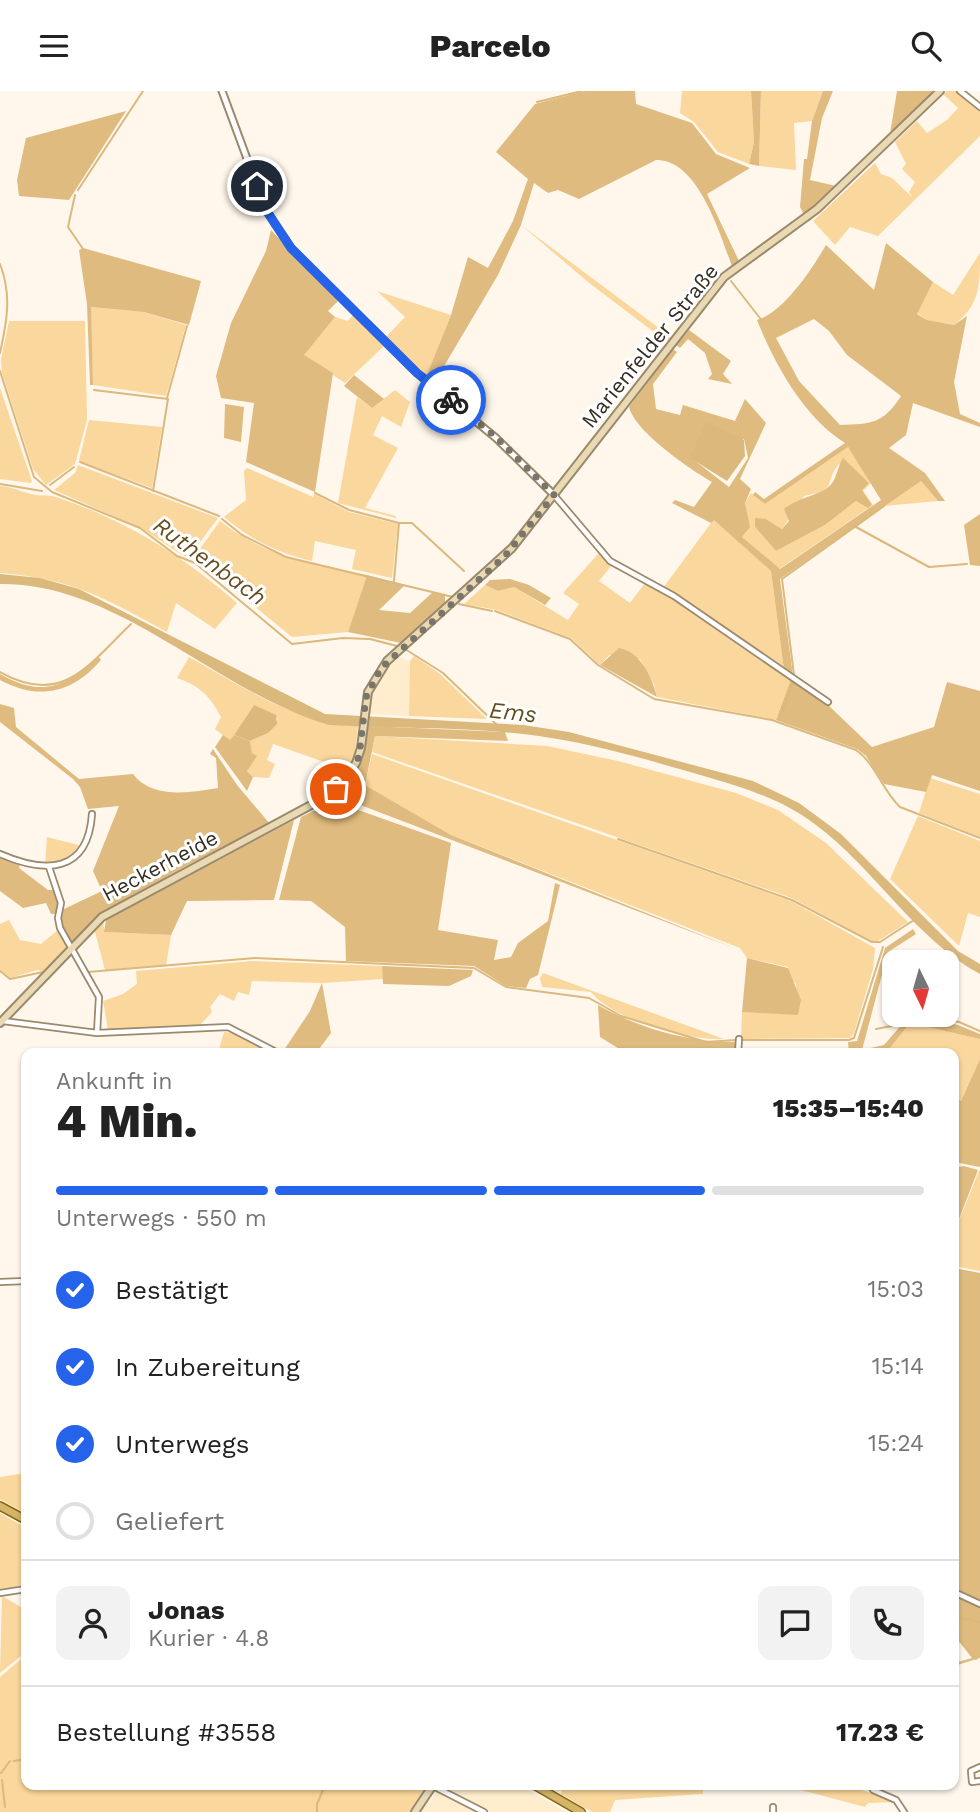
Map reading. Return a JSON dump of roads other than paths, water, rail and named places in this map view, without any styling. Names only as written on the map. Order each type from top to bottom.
[{"type":"main road","name":"Marienfelder Straße","points":[[274,825],[326,797],[342,784],[359,757],[368,692],[381,668],[504,557],[724,277],[817,209],[940,91]]},
{"type":"main road","name":"Heckerheide","points":[[2,1022],[102,917],[274,825]]},
{"type":"main road","points":[[0,1506],[21,1517]]},
{"type":"main road","points":[[415,1812],[430,1790]]},
{"type":"main road","points":[[543,1790],[582,1812]]},
{"type":"street","points":[[222,91],[266,210],[291,248],[417,373],[496,437],[554,495],[610,561],[674,596],[828,702]]},
{"type":"street","points":[[960,91],[980,107]]},
{"type":"street","points":[[0,854],[31,867],[50,867],[72,860],[89,837],[92,814]]},
{"type":"street","points":[[50,867],[61,903],[58,920],[71,950],[99,997],[97,1033]]},
{"type":"street","name":"Heckerheide","points":[[2,1022],[97,1033],[228,1027],[268,1048]]},
{"type":"street","points":[[738,1048],[739,1039]]},
{"type":"street","points":[[0,1282],[21,1281]]},
{"type":"street","points":[[0,1593],[21,1590]]},
{"type":"street","points":[[959,1594],[980,1604]]},
{"type":"street","points":[[980,1767],[971,1772],[972,1782],[980,1781]]},
{"type":"street","points":[[442,1790],[484,1812]]},
{"type":"street","points":[[873,1790],[896,1800],[904,1812]]},
{"type":"street","points":[[467,1812],[470,1805]]},
{"type":"waterway","points":[[78,190],[143,91]]},
{"type":"waterway","points":[[537,102],[582,91]]},
{"type":"waterway","points":[[809,220],[873,160]]},
{"type":"waterway","points":[[75,195],[68,227],[83,249]]},
{"type":"waterway","points":[[270,209],[275,218]]},
{"type":"waterway","points":[[743,267],[804,223]]},
{"type":"waterway","points":[[291,244],[299,252]]},
{"type":"waterway","name":"Ruthenbach","points":[[0,264],[7,297],[5,330],[0,353]]},
{"type":"waterway","points":[[731,281],[763,322]]},
{"type":"waterway","points":[[167,398],[187,326]]},
{"type":"waterway","name":"Ruthenbach","points":[[0,371],[34,477],[52,492],[140,528],[177,556],[195,563],[292,644],[343,638],[370,639],[397,646]]},
{"type":"waterway","points":[[94,390],[168,399],[153,491]]},
{"type":"waterway","points":[[80,462],[219,516]]},
{"type":"waterway","points":[[50,485],[74,467]]},
{"type":"waterway","points":[[0,484],[42,491]]},
{"type":"waterway","points":[[315,493],[349,510],[399,523],[394,581]]},
{"type":"waterway","points":[[794,675],[782,579],[884,506]]},
{"type":"waterway","points":[[222,519],[242,535],[286,557],[453,597]]},
{"type":"waterway","points":[[399,523],[412,523],[464,571]]},
{"type":"waterway","points":[[856,527],[929,567],[967,564]]},
{"type":"waterway","points":[[485,578],[517,546]]},
{"type":"waterway","points":[[459,604],[492,611]]},
{"type":"waterway","points":[[495,611],[570,639],[598,665],[654,699],[772,720],[856,750],[869,762],[900,807],[980,838]]},
{"type":"waterway","points":[[0,672],[22,682],[41,685],[58,683],[73,677],[87,666],[131,624]]},
{"type":"waterway","name":"Ruthenbach","points":[[405,649],[443,673],[496,724]]},
{"type":"waterway","points":[[779,720],[793,682]]},
{"type":"waterway","points":[[618,839],[792,900],[872,942],[880,942],[914,920]]},
{"type":"waterway","points":[[741,1040],[854,1038],[883,947]]},
{"type":"waterway","points":[[88,972],[255,958],[474,968],[506,987],[589,998],[621,1016],[706,1042],[736,1040]]},
{"type":"waterway","points":[[0,971],[10,979],[43,972]]},
{"type":"waterway","points":[[959,1022],[980,1031]]},
{"type":"waterway","points":[[876,1029],[886,1027]]},
{"type":"waterway","points":[[959,1617],[980,1622]]},
{"type":"waterway","points":[[959,1640],[976,1659]]},
{"type":"waterway","points":[[14,1761],[21,1760]]},
{"type":"waterway","points":[[1,1773],[10,1761]]},
{"type":"waterway","points":[[2,1780],[5,1807]]},
{"type":"waterway","points":[[318,1802],[323,1790]]},
{"type":"waterway","points":[[317,1803],[317,1812]]},
{"type":"water label","name":"Ems","points":[[513,712]]}]
